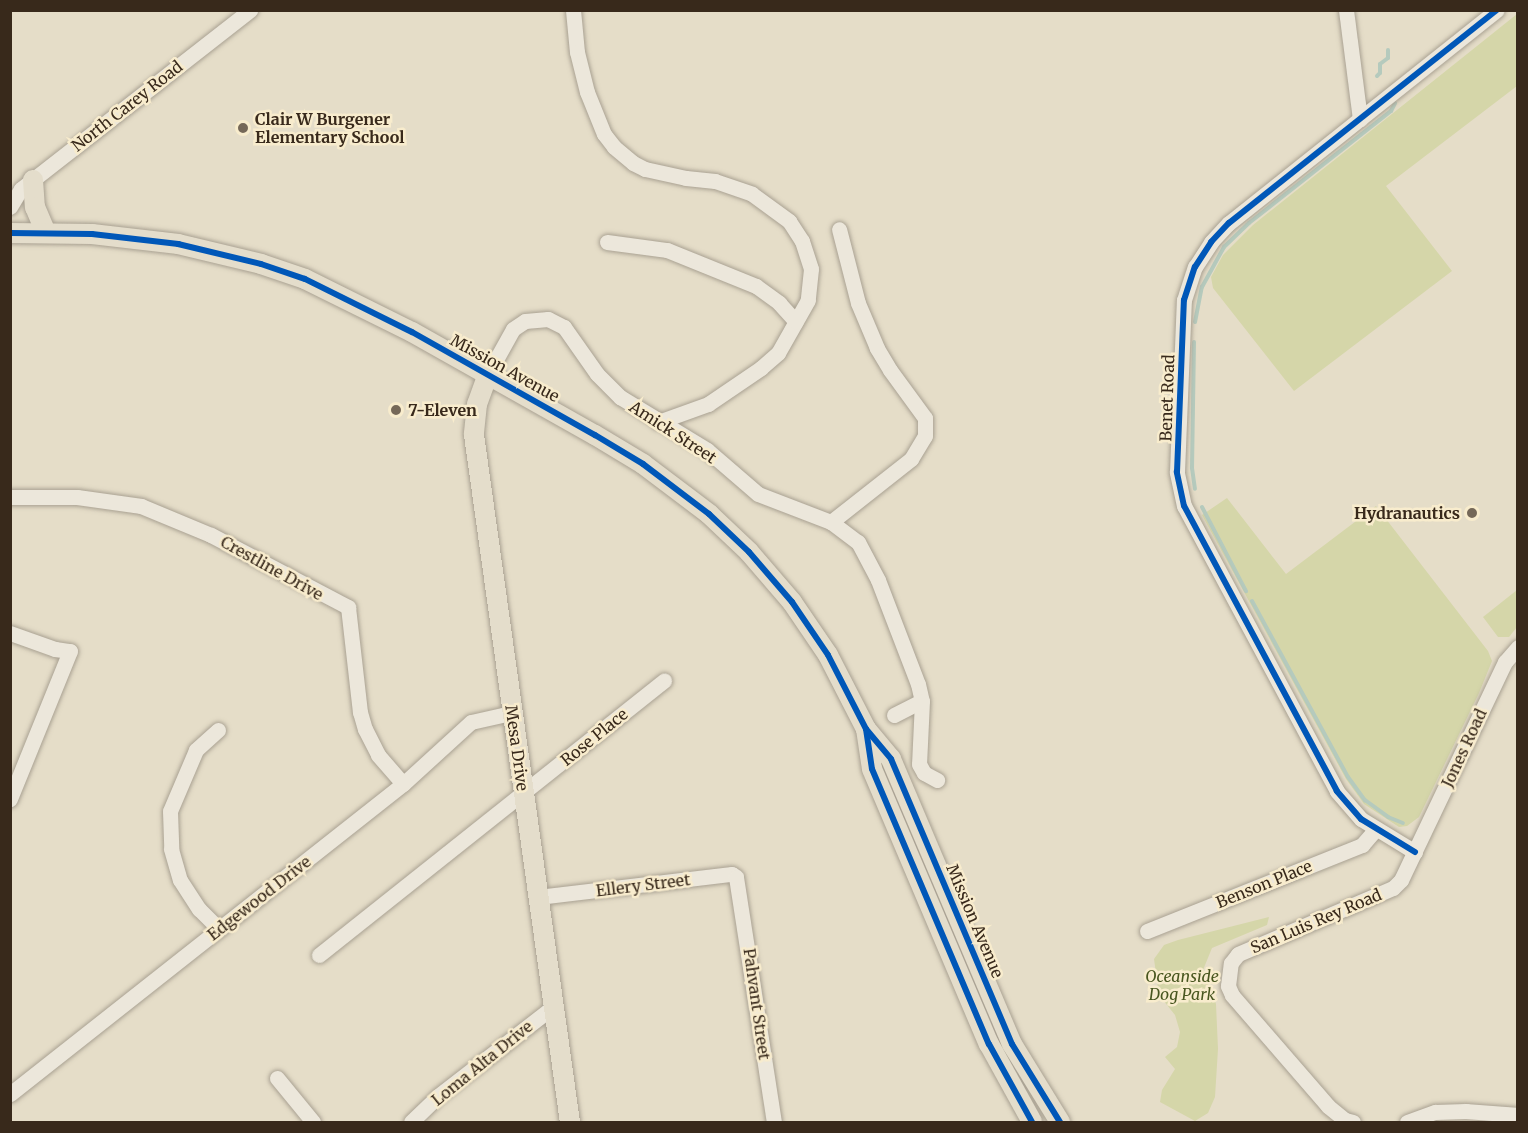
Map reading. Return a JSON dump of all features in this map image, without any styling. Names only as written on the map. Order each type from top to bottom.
[{"type":"main road","points":[[33,180],[34,207],[46,233]]},
{"type":"main road","name":"Mission Avenue","points":[[10,234],[46,233],[151,240],[205,249],[261,264],[341,295],[488,374],[643,464],[729,531],[771,576],[813,631],[843,680],[866,729],[891,759],[1012,1044],[1060,1122]]},
{"type":"main road","name":"Mesa Drive","points":[[488,374],[477,404],[474,435],[570,1122]]},
{"type":"main road","name":"Mission Avenue","points":[[866,729],[872,769],[881,791],[989,1044],[1032,1122]]},
{"type":"street","name":"North Carey Road","points":[[10,207],[21,189],[250,10]]},
{"type":"street","points":[[573,10],[577,52],[587,92],[604,134],[614,147],[633,163],[645,169],[686,178],[715,181],[752,194],[789,221],[802,241],[811,269],[808,300],[778,353],[761,368],[708,404],[658,422]]},
{"type":"street","points":[[1346,10],[1360,119]]},
{"type":"street","name":"Benet Road","points":[[1415,852],[1361,819],[1337,791],[1184,506],[1177,472],[1184,300],[1195,267],[1211,242],[1229,223],[1497,10]]},
{"type":"street","points":[[831,522],[910,459],[925,436],[925,418],[885,363],[858,303],[839,229]]},
{"type":"street","points":[[607,242],[667,250],[756,286],[779,303],[796,322]]},
{"type":"street","name":"Amick Street","points":[[488,374],[513,329],[525,321],[541,317],[548,319],[564,327],[597,374],[620,397],[706,450],[758,494],[831,522],[858,542],[878,580],[922,700],[919,764],[924,773],[937,780]]},
{"type":"street","name":"Crestline Drive","points":[[10,497],[77,497],[141,506],[211,535],[337,604],[348,607],[360,712],[365,729],[378,755],[403,784]]},
{"type":"street","points":[[10,633],[55,649],[70,651],[10,799]]},
{"type":"street","name":"Jones Road","points":[[1415,852],[1505,662],[1518,648]]},
{"type":"street","name":"Rose Place","points":[[319,955],[664,681]]},
{"type":"street","points":[[894,715],[922,700]]},
{"type":"street","name":"Edgewood Drive","points":[[10,1094],[403,784],[471,722],[511,712]]},
{"type":"street","points":[[218,730],[196,750],[170,811],[171,849],[180,880],[199,909],[219,929]]},
{"type":"street","name":"Benson Place","points":[[1146,931],[1362,845],[1376,829]]},
{"type":"street","name":"San Luis Rey Road","points":[[1353,1122],[1345,1120],[1328,1106],[1233,995],[1228,986],[1231,963],[1239,954],[1393,888],[1401,880],[1415,852]]},
{"type":"street","name":"Ellery Street","points":[[538,897],[732,874],[740,886]]},
{"type":"street","name":"Pahvant Street","points":[[740,886],[774,1122]]},
{"type":"street","name":"Loma Alta Drive","points":[[411,1122],[438,1096],[554,1006]]},
{"type":"street","points":[[276,1078],[313,1122]]},
{"type":"street","points":[[1407,1122],[1435,1112],[1466,1111],[1518,1115]]},
{"type":"green space","points":[[1517,14],[1517,86],[1386,186],[1452,271],[1294,391],[1213,288],[1211,277],[1223,255],[1253,225]]},
{"type":"green space","points":[[1227,498],[1286,574],[1376,506],[1488,651],[1492,661],[1479,693],[1419,817],[1407,826],[1399,827],[1364,804],[1346,779],[1202,515]]},
{"type":"green space","points":[[1517,590],[1517,627],[1509,637],[1498,637],[1483,617]]},
{"type":"green space","name":"Oceanside Dog Park","points":[[1269,917],[1267,925],[1212,948],[1203,970],[1216,1004],[1218,1049],[1215,1097],[1208,1113],[1195,1121],[1160,1102],[1162,1090],[1175,1069],[1165,1057],[1177,1047],[1180,1032],[1175,1015],[1159,995],[1154,959],[1164,945]]},
{"type":"waterway","points":[[1377,76],[1380,73],[1380,64],[1388,58],[1388,50]]},
{"type":"waterway","points":[[1195,322],[1202,287],[1224,247],[1249,223],[1391,111],[1395,103]]},
{"type":"waterway","points":[[1194,342],[1192,468],[1195,489]]},
{"type":"waterway","points":[[1202,507],[1246,591]]},
{"type":"waterway","points":[[1252,601],[1348,777],[1365,800],[1388,817],[1403,823]]},
{"type":"cycle path","points":[[1415,852],[1361,819],[1337,791],[1184,506],[1177,472],[1184,300],[1195,267],[1211,242],[1229,223],[1497,10]]},
{"type":"cycle path","points":[[10,233],[92,234],[178,244],[261,264],[305,279],[412,332],[595,435],[643,464],[709,514],[749,552],[792,602],[828,655],[866,729],[891,759],[1012,1044],[1060,1122]]},
{"type":"cycle path","points":[[866,729],[872,769],[989,1044],[1032,1122]]},
{"type":"place","name":"Clair W Burgener Elementary School","points":[[243,128]]},
{"type":"place","name":"7-Eleven","points":[[396,410]]},
{"type":"place","name":"Hydranautics","points":[[1472,513]]}]
